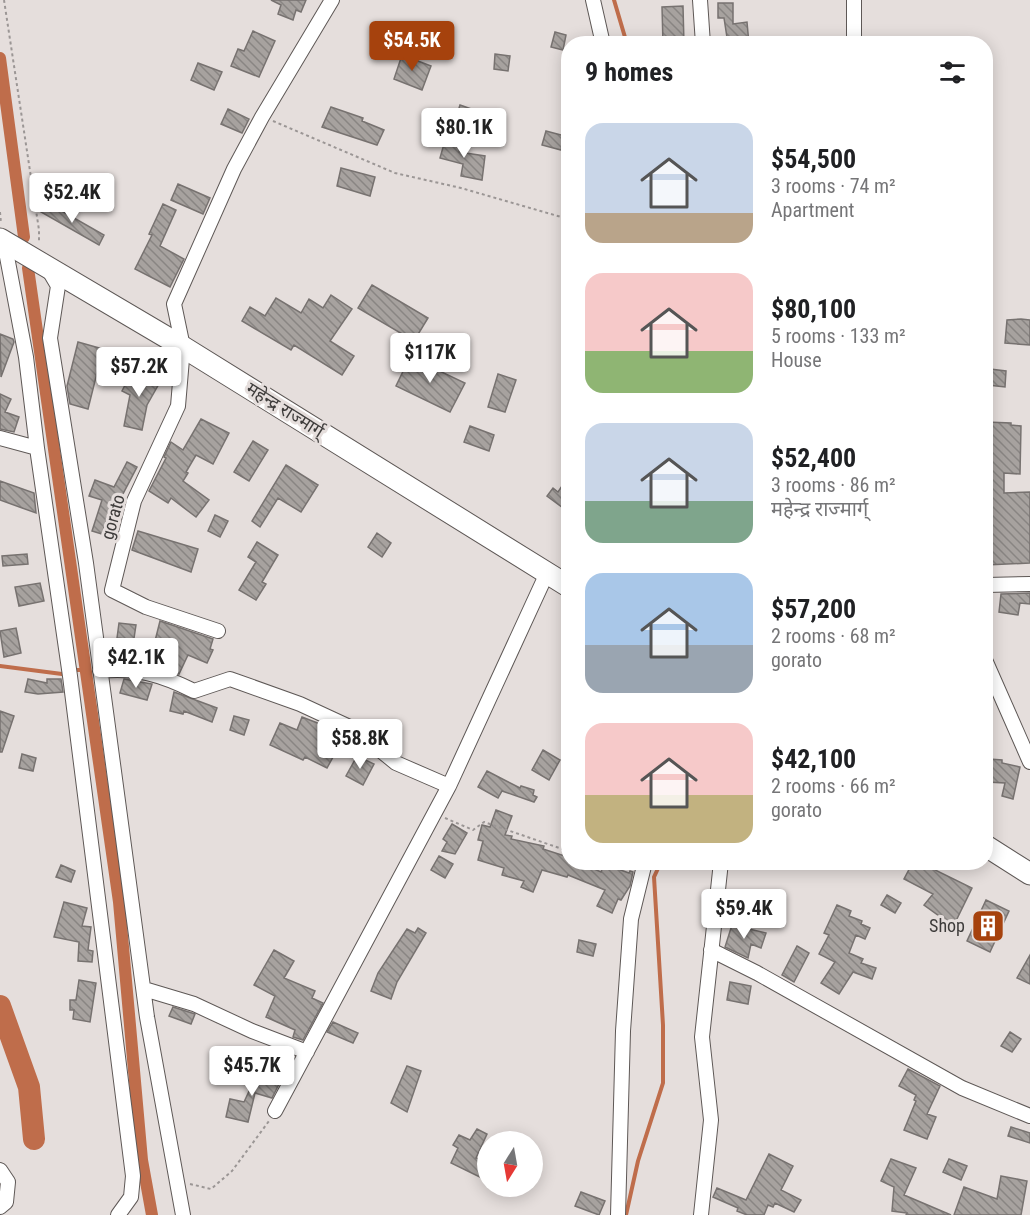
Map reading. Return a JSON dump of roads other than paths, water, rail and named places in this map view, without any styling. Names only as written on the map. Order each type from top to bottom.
[{"type":"highway","name":"महेन्द्र राज्मार्ग्","points":[[2,240],[183,347],[561,581]]},
{"type":"highway","points":[[993,850],[1030,874]]},
{"type":"street","points":[[183,347],[174,304],[196,248],[262,117],[333,0]]},
{"type":"street","points":[[593,0],[601,36]]},
{"type":"street","points":[[700,0],[703,36]]},
{"type":"street","points":[[854,0],[854,36]]},
{"type":"street","points":[[2,240],[26,357],[70,676],[133,1176],[131,1197],[118,1215]]},
{"type":"street","points":[[47,267],[58,286],[50,338],[86,563],[144,989],[183,1215]]},
{"type":"street","name":"gorato","points":[[183,347],[178,406],[134,501],[112,590],[146,607],[218,631]]},
{"type":"street","points":[[0,438],[37,448]]},
{"type":"street","points":[[275,1111],[449,786],[548,573]]},
{"type":"street","points":[[993,585],[1030,584]]},
{"type":"street","points":[[100,670],[127,668],[170,679],[194,690],[230,679],[300,704],[354,729],[396,763],[449,786]]},
{"type":"street","points":[[993,678],[1030,762]]},
{"type":"street","points":[[618,1215],[623,1031],[631,919],[643,870]]},
{"type":"street","points":[[701,1215],[711,1120],[702,1037],[720,870]]},
{"type":"street","points":[[711,950],[962,1088],[1030,1116]]},
{"type":"street","points":[[144,989],[194,1004],[252,1031],[307,1052]]},
{"type":"street","points":[[0,1170],[8,1182],[6,1202],[0,1207]]},
{"type":"waterway","points":[[614,0],[625,36]]},
{"type":"waterway","points":[[0,58],[24,237]]},
{"type":"waterway","points":[[28,268],[119,902],[142,1160],[152,1215]]},
{"type":"waterway","points":[[0,666],[62,674]]},
{"type":"waterway","points":[[76,670],[84,670]]},
{"type":"waterway","points":[[626,1215],[638,1161],[663,1083],[663,1025],[654,877],[657,870]]},
{"type":"waterway","points":[[0,1006],[29,1087],[34,1139]]},
{"type":"place","name":"Shop","points":[[988,926]]}]
